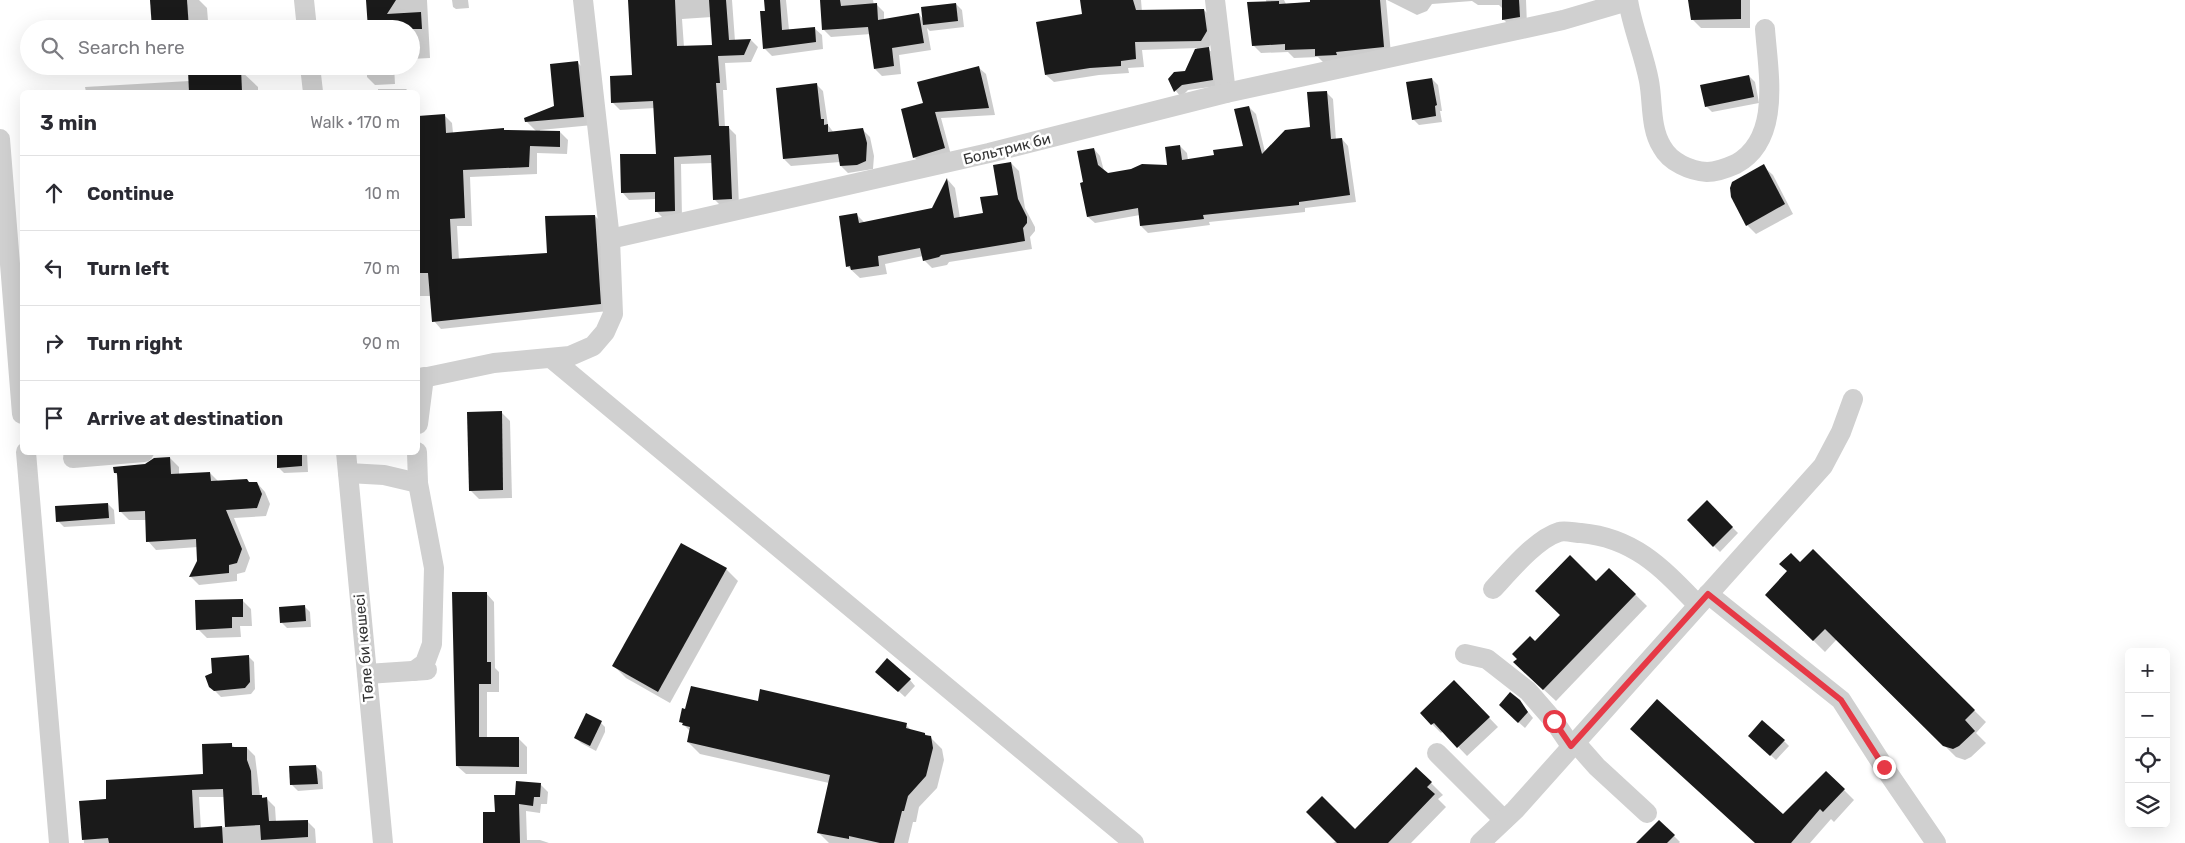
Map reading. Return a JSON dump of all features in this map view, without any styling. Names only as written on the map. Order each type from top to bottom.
[{"type":"street","points":[[304,0],[306,20]]},
{"type":"street","points":[[420,393],[421,378],[494,363],[570,356],[593,346],[605,332],[613,314],[610,239],[583,0]]},
{"type":"street","points":[[1215,0],[1226,93]]},
{"type":"street","points":[[1628,1],[1649,80],[1656,133],[1662,148],[1672,160],[1701,171],[1713,172],[1733,166],[1748,157],[1761,141],[1768,111],[1765,29]]},
{"type":"street","name":"Больтрик би","points":[[610,239],[989,154],[1226,93],[1563,20],[1628,1]]},
{"type":"street","points":[[311,75],[313,90]]},
{"type":"street","points":[[0,139],[20,389]]},
{"type":"street","points":[[551,358],[1134,843]]},
{"type":"street","points":[[1480,843],[1504,820],[1823,466],[1841,432],[1853,399]]},
{"type":"street","points":[[26,455],[59,843]]},
{"type":"street","points":[[72,458],[108,455]]},
{"type":"street","name":"Төле би көшесі","points":[[346,455],[383,843]]},
{"type":"street","points":[[367,674],[423,670],[432,644],[434,568],[418,482],[417,455]]},
{"type":"street","points":[[348,473],[384,475],[418,482]]},
{"type":"street","points":[[1493,589],[1529,550],[1559,531],[1588,534],[1625,543],[1662,568],[1841,700],[1934,840],[1952,843]]},
{"type":"street","points":[[1465,654],[1488,659],[1528,691],[1573,744],[1647,813]]},
{"type":"street","points":[[1437,753],[1504,820]]},
{"type":"building","points":[[150,0],[187,0],[188,20],[151,20]]},
{"type":"building","points":[[366,0],[396,0],[387,14],[421,12],[422,29],[420,29],[420,20],[367,20]]},
{"type":"building","points":[[628,0],[675,0],[677,46],[712,45],[709,0],[726,0],[729,40],[751,39],[744,55],[718,56],[720,83],[716,83],[719,126],[729,126],[732,199],[713,200],[711,155],[674,157],[675,211],[655,212],[655,192],[621,193],[620,154],[656,154],[653,101],[611,103],[610,76],[632,75]]},
{"type":"building","points":[[764,0],[780,0],[782,30],[815,27],[816,42],[763,49],[760,11],[765,11]]},
{"type":"building","points":[[820,0],[840,0],[841,6],[877,3],[878,20],[919,13],[924,43],[892,48],[894,66],[874,69],[868,27],[822,30]]},
{"type":"building","points":[[1080,0],[1133,0],[1136,10],[1204,9],[1207,31],[1201,41],[1135,42],[1136,59],[1121,61],[1121,66],[1090,68],[1045,75],[1036,22],[1082,14]]},
{"type":"building","points":[[1310,0],[1380,0],[1384,47],[1336,52],[1337,55],[1315,56],[1315,49],[1285,50],[1285,44],[1252,46],[1247,2],[1279,1],[1279,4],[1310,2]]},
{"type":"building","points":[[1502,0],[1519,0],[1520,17],[1502,20]]},
{"type":"building","points":[[1688,0],[1741,0],[1741,19],[1691,20]]},
{"type":"building","points":[[956,3],[958,21],[923,25],[921,7]]},
{"type":"building","points":[[1209,47],[1213,80],[1182,85],[1174,92],[1168,79],[1174,72],[1185,71],[1195,49]]},
{"type":"building","points":[[578,61],[584,117],[525,122],[524,118],[554,106],[550,64]]},
{"type":"building","points":[[979,66],[989,108],[935,112],[945,148],[913,158],[901,109],[923,103],[917,82]]},
{"type":"building","points":[[188,75],[241,75],[242,90],[189,90]]},
{"type":"building","points":[[1749,75],[1754,97],[1705,107],[1700,85]]},
{"type":"building","points":[[1432,78],[1437,105],[1435,106],[1436,116],[1412,120],[1406,82]]},
{"type":"building","points":[[817,83],[821,119],[824,119],[824,125],[828,124],[828,132],[863,128],[867,143],[866,161],[857,165],[840,166],[838,154],[783,159],[776,88]]},
{"type":"building","points":[[1327,91],[1331,139],[1342,138],[1350,195],[1299,202],[1299,205],[1203,215],[1204,219],[1140,226],[1138,208],[1087,217],[1080,183],[1083,182],[1077,151],[1094,148],[1098,165],[1108,173],[1131,169],[1142,164],[1167,165],[1165,147],[1180,145],[1182,160],[1214,155],[1213,150],[1243,146],[1234,109],[1249,106],[1262,154],[1285,130],[1310,127],[1307,92]]},
{"type":"building","points":[[445,114],[446,133],[504,128],[504,130],[560,131],[560,147],[530,146],[529,167],[463,170],[465,218],[450,219],[452,259],[547,253],[545,216],[595,215],[601,304],[432,322],[428,273],[420,273],[420,116]]},
{"type":"building","points":[[1011,162],[1018,199],[1027,217],[1027,223],[1023,228],[1025,241],[941,255],[923,261],[920,248],[878,256],[879,266],[851,270],[850,266],[846,267],[839,216],[857,213],[859,223],[932,208],[947,178],[954,218],[983,213],[980,197],[998,195],[993,165]]},
{"type":"building","points":[[1764,164],[1785,204],[1746,226],[1731,197],[1730,188],[1732,182]]},
{"type":"building","points":[[502,411],[503,490],[469,491],[467,412]]},
{"type":"building","points":[[277,455],[302,455],[302,466],[277,468]]},
{"type":"building","points":[[170,457],[171,474],[210,472],[211,481],[247,479],[249,482],[257,482],[262,494],[257,508],[226,510],[242,549],[237,563],[229,565],[229,573],[189,577],[197,561],[196,539],[146,542],[145,511],[119,512],[117,473],[114,473],[113,467],[145,464],[154,458]]},
{"type":"building","points":[[1707,500],[1733,527],[1713,547],[1687,520]]},
{"type":"building","points":[[108,503],[109,518],[56,522],[55,506]]},
{"type":"building","points":[[681,543],[727,568],[658,692],[612,666]]},
{"type":"building","points":[[1813,549],[1975,710],[1965,720],[1975,731],[1959,746],[1953,749],[1943,746],[1825,629],[1813,641],[1765,595],[1787,571],[1779,564],[1791,553],[1800,562]]},
{"type":"building","points":[[1570,555],[1596,581],[1609,568],[1636,594],[1543,690],[1513,662],[1517,659],[1512,654],[1530,636],[1535,641],[1560,615],[1535,591]]},
{"type":"building","points":[[452,592],[487,592],[487,662],[491,662],[491,684],[479,684],[479,737],[519,737],[519,767],[456,766]]},
{"type":"building","points":[[243,599],[243,617],[232,617],[232,628],[196,630],[195,600]]},
{"type":"building","points":[[305,605],[306,621],[280,623],[279,607]]},
{"type":"building","points":[[249,655],[250,682],[245,688],[214,691],[209,687],[205,676],[212,673],[211,658]]},
{"type":"building","points":[[887,658],[911,679],[898,692],[875,672]]},
{"type":"building","points":[[1454,680],[1490,717],[1457,748],[1434,723],[1431,725],[1420,713]]},
{"type":"building","points":[[691,686],[758,701],[760,689],[907,723],[906,728],[931,736],[933,748],[926,776],[908,796],[894,843],[880,843],[849,836],[849,839],[817,833],[830,775],[687,742],[690,727],[679,722],[682,708],[685,709]]},
{"type":"building","points":[[1510,692],[1520,700],[1528,712],[1518,723],[1499,705]]},
{"type":"building","points":[[1657,699],[1783,814],[1826,771],[1845,789],[1823,812],[1820,809],[1791,843],[1755,843],[1630,729]]},
{"type":"building","points":[[586,713],[602,721],[590,746],[574,738]]},
{"type":"building","points":[[1762,720],[1785,740],[1770,756],[1748,736]]},
{"type":"building","points":[[232,743],[232,747],[247,747],[252,795],[262,795],[262,798],[267,797],[269,821],[308,820],[308,837],[261,840],[260,825],[225,827],[223,789],[192,790],[194,828],[222,826],[223,843],[109,843],[108,838],[82,840],[79,801],[106,799],[106,780],[203,774],[202,744]]},
{"type":"building","points":[[316,765],[318,784],[290,785],[289,766]]},
{"type":"building","points":[[1416,767],[1432,782],[1427,787],[1435,794],[1388,843],[1337,843],[1306,812],[1322,796],[1355,829]]},
{"type":"building","points":[[516,781],[541,783],[540,797],[534,797],[533,806],[519,804],[520,843],[483,843],[483,812],[495,812],[494,795],[515,795]]},
{"type":"building","points":[[1659,820],[1675,835],[1667,843],[1636,843]]},
{"type":"route","points":[[1554,721],[1571,746],[1708,594],[1841,700],[1884,767]]}]
